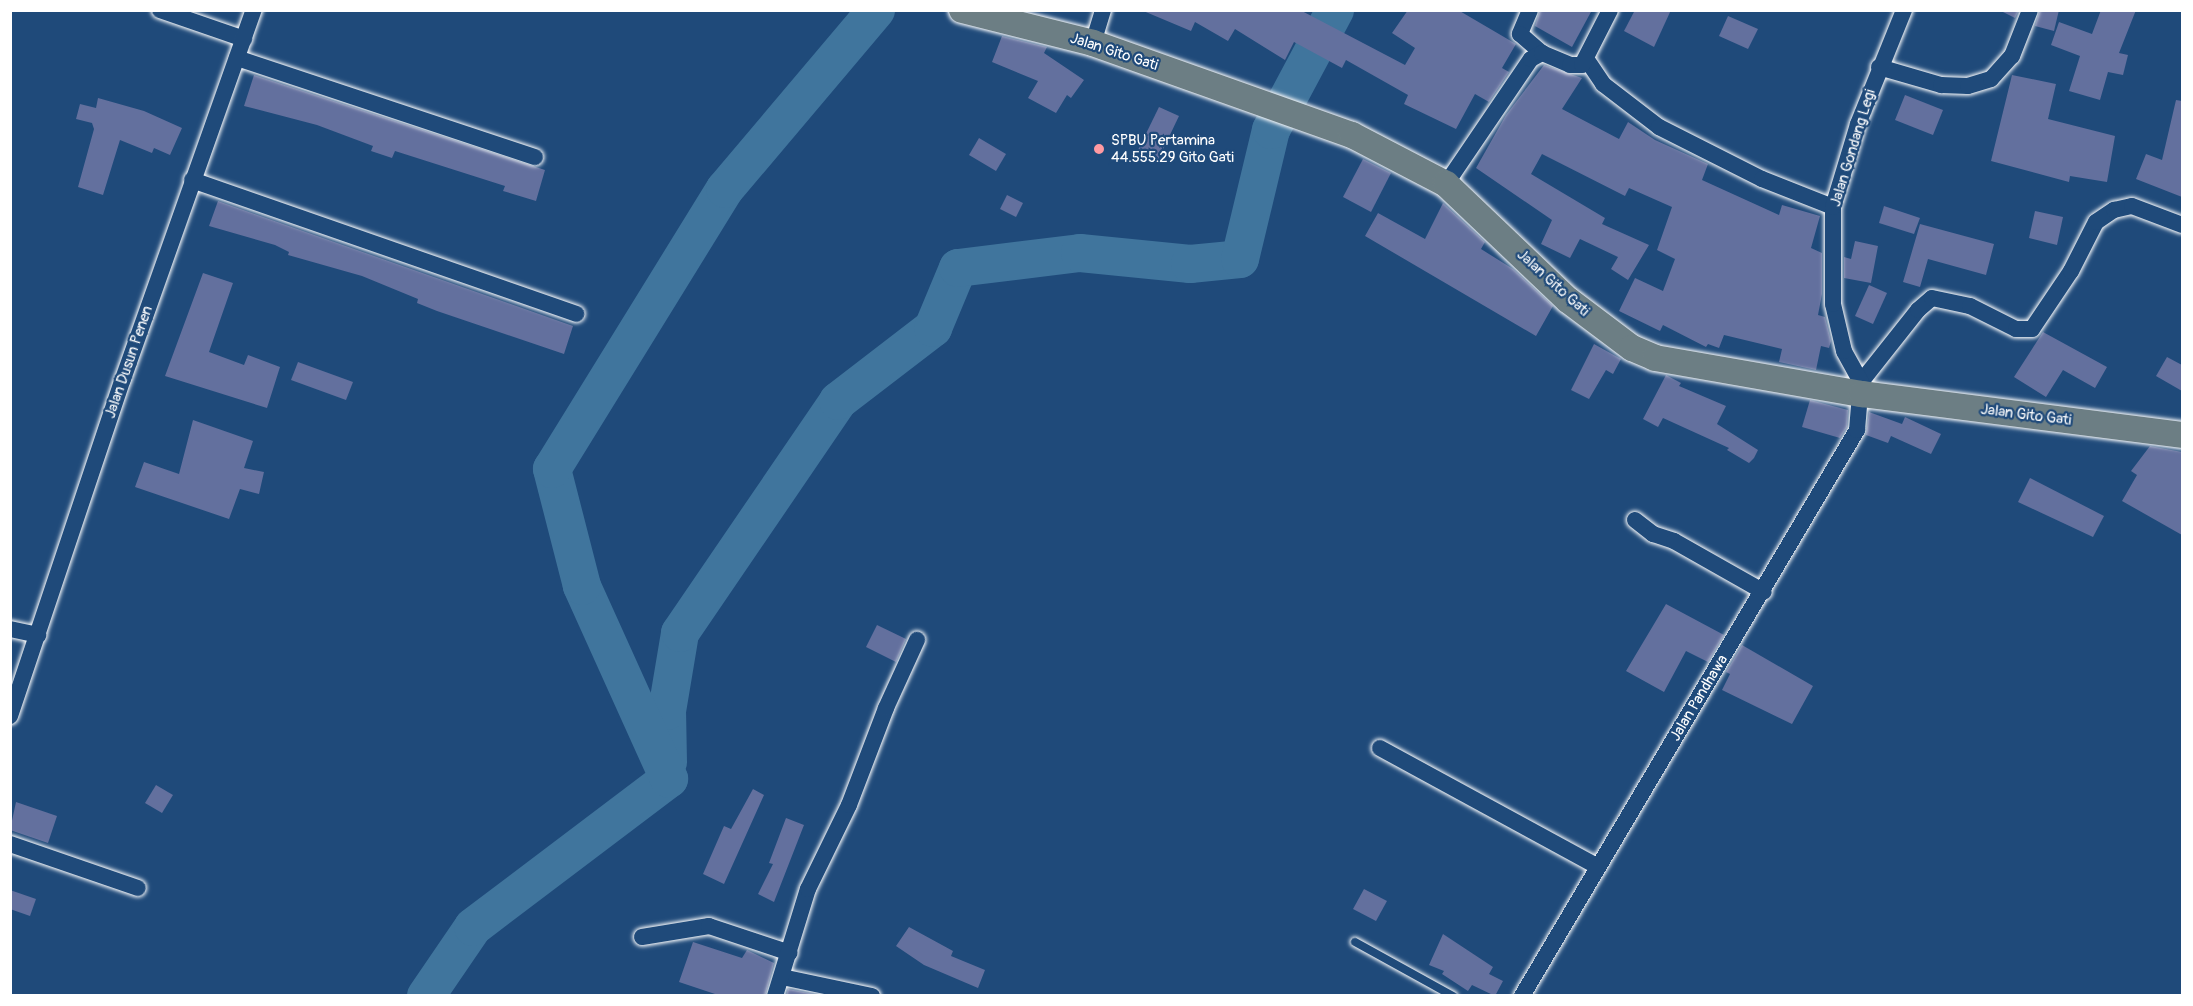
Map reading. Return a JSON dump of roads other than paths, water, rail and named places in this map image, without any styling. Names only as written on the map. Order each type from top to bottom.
[{"type":"main road","name":"Jalan Gito Gati","points":[[962,10],[1093,43],[1352,135],[1446,184],[1568,300],[1632,348],[1678,364],[1862,388],[2182,435]]},
{"type":"street","points":[[160,10],[244,39]]},
{"type":"street","name":"Jalan Dusun Penen","points":[[10,716],[192,180],[254,10]]},
{"type":"street","points":[[1093,43],[1103,10]]},
{"type":"street","points":[[1530,10],[1520,34],[1542,53],[1575,66],[1587,60],[1611,10]]},
{"type":"street","name":"Jalan Gondang Legi","points":[[1862,388],[1844,351],[1833,304],[1833,207],[1879,67],[1904,10]]},
{"type":"street","points":[[1879,67],[1941,86],[1968,86],[1991,79],[2012,56],[2030,10]]},
{"type":"street","points":[[1446,184],[1531,59],[1542,53]]},
{"type":"street","points":[[237,58],[536,157]]},
{"type":"street","points":[[1587,60],[1603,84],[1659,127],[1762,179],[1833,207]]},
{"type":"street","points":[[192,180],[576,314]]},
{"type":"street","points":[[1862,388],[1918,310],[1932,298],[1970,306],[2016,329],[2032,329],[2071,271],[2096,222],[2114,210],[2132,206],[2182,225]]},
{"type":"street","name":"Jalan Pandhawa","points":[[1522,996],[1596,866],[1764,592],[1857,430],[1862,388]]},
{"type":"street","points":[[1635,519],[1653,534],[1674,541],[1764,592]]},
{"type":"street","points":[[10,629],[38,635]]},
{"type":"street","points":[[775,996],[808,889],[849,805],[886,708],[917,640]]},
{"type":"street","points":[[1380,748],[1596,866]]},
{"type":"street","points":[[10,844],[138,888]]},
{"type":"street","points":[[642,937],[709,926],[790,952]]},
{"type":"street","points":[[782,977],[872,996]]},
{"type":"lane","points":[[1355,942],[1453,996]]},
{"type":"waterway","points":[[426,996],[473,927],[669,779],[582,586],[552,469],[725,189],[876,10]]},
{"type":"waterway","points":[[668,762],[667,711],[680,633],[838,401],[933,328],[958,268],[1080,253],[1190,264],[1240,259],[1271,130],[1335,10]]},
{"type":"place","name":"SPBU Pertamina 44.555.29 Gito Gati","points":[[1099,149]]}]
